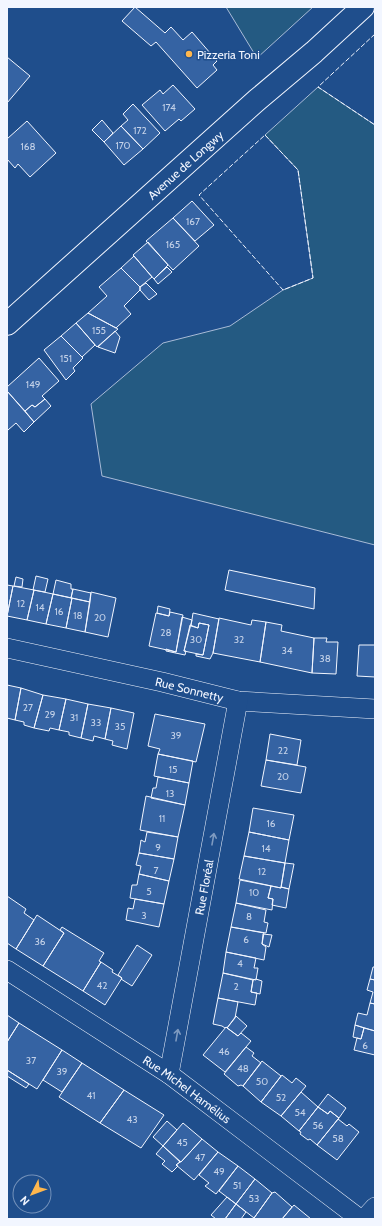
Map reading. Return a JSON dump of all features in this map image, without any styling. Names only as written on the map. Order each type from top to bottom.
[{"type":"main road","name":"Avenue de Longwy","points":[[7,324],[363,7]]},
{"type":"street","name":"Rue Sonnetty","points":[[7,648],[162,682],[238,701],[375,709]]},
{"type":"street","name":"Rue Floréal","points":[[170,1074],[238,701]]},
{"type":"street","name":"Rue Michel Hamélius","points":[[7,970],[170,1074],[360,1219]]},
{"type":"street","points":[[364,1219],[375,1207]]},
{"type":"shaded area","points":[[226,7],[313,7],[257,58]]},
{"type":"shaded area","points":[[318,87],[375,125],[375,545],[102,476],[91,404],[163,343],[230,326],[283,290],[313,278],[298,170],[265,135]]},
{"type":"building","name":"Pizzeria Toni","points":[[135,7],[165,33],[171,27],[183,40],[192,32],[217,61],[213,65],[217,70],[197,88],[156,42],[151,46],[122,21]]},
{"type":"building","points":[[7,57],[30,76],[7,103]]},
{"type":"building","points":[[173,85],[195,109],[181,121],[179,119],[165,131],[142,105],[160,90],[163,94]]},
{"type":"building","points":[[133,104],[160,133],[143,149],[121,126],[128,120],[123,114]]},
{"type":"building","points":[[102,120],[113,133],[104,142],[92,130]]},
{"type":"building","points":[[27,121],[56,153],[30,177],[18,164],[15,168],[7,159],[7,139]]},
{"type":"building","points":[[121,126],[143,149],[124,165],[104,142]]},
{"type":"building","points":[[192,201],[214,225],[195,241],[173,218]]},
{"type":"building","points":[[173,218],[199,246],[173,270],[146,241]]},
{"type":"building","points":[[148,242],[168,265],[154,279],[133,255]]},
{"type":"building","points":[[134,256],[152,277],[140,287],[121,268]]},
{"type":"building","points":[[167,267],[172,272],[158,284],[154,279]]},
{"type":"building","points":[[121,268],[140,287],[140,290],[124,306],[131,314],[116,328],[88,313],[107,296],[99,287]]},
{"type":"building","points":[[146,283],[157,294],[149,300],[140,290],[140,287]]},
{"type":"building","points":[[88,313],[118,329],[97,347],[76,323]]},
{"type":"building","points":[[76,323],[95,345],[82,357],[61,336]]},
{"type":"building","points":[[115,331],[120,337],[115,353],[98,347]]},
{"type":"building","points":[[61,336],[83,358],[73,368],[75,371],[66,380],[44,350]]},
{"type":"building","points":[[39,358],[59,381],[42,396],[45,399],[35,407],[32,405],[25,411],[7,391],[7,387]]},
{"type":"building","points":[[7,391],[34,422],[24,432],[16,423],[8,430],[7,428]]},
{"type":"building","points":[[45,399],[51,406],[34,422],[25,411],[32,405],[35,407]]},
{"type":"building","points":[[229,570],[315,588],[314,609],[225,590]]},
{"type":"building","points":[[36,576],[48,579],[45,592],[33,590]]},
{"type":"building","points":[[16,577],[23,579],[22,587],[14,586]]},
{"type":"building","points":[[56,580],[71,584],[71,589],[73,589],[71,598],[53,594]]},
{"type":"building","points":[[7,585],[13,586],[7,616]]},
{"type":"building","points":[[13,586],[34,590],[27,620],[7,616]]},
{"type":"building","points":[[73,589],[91,593],[90,602],[71,598]]},
{"type":"building","points":[[34,590],[53,594],[46,624],[27,620]]},
{"type":"building","points":[[91,592],[116,598],[108,637],[85,632]]},
{"type":"building","points":[[53,594],[72,598],[66,628],[46,624]]},
{"type":"building","points":[[72,598],[90,602],[85,632],[66,628]]},
{"type":"building","points":[[158,606],[170,609],[169,616],[157,613]]},
{"type":"building","points":[[170,612],[183,615],[176,652],[149,646],[156,613],[169,616]]},
{"type":"building","points":[[193,613],[219,619],[213,653],[210,659],[196,656],[196,654],[203,655],[209,625],[199,623],[198,628],[191,626]]},
{"type":"building","points":[[182,617],[192,620],[184,651],[186,651],[185,655],[166,651],[166,649],[176,652]]},
{"type":"building","points":[[219,618],[251,625],[252,620],[266,622],[260,662],[213,653]]},
{"type":"building","points":[[266,622],[282,625],[281,631],[314,638],[312,673],[260,662]]},
{"type":"building","points":[[199,623],[209,625],[203,655],[184,651],[190,625],[198,628]]},
{"type":"building","points":[[314,638],[327,638],[326,642],[338,642],[336,674],[312,673]]},
{"type":"building","points":[[359,645],[375,645],[375,677],[357,676]]},
{"type":"building","points":[[7,685],[21,688],[15,720],[7,718]]},
{"type":"building","points":[[21,688],[43,695],[34,728],[24,725],[24,722],[15,720]]},
{"type":"building","points":[[43,695],[66,699],[59,730],[50,728],[49,731],[34,728]]},
{"type":"building","points":[[66,699],[88,704],[81,738],[69,735],[69,732],[59,730]]},
{"type":"building","points":[[88,704],[111,708],[105,739],[94,736],[93,741],[81,738]]},
{"type":"building","points":[[111,708],[134,713],[127,749],[112,745],[113,741],[105,739]]},
{"type":"building","points":[[155,714],[205,724],[196,762],[158,754],[160,749],[148,746]]},
{"type":"building","points":[[270,734],[301,740],[297,765],[266,760]]},
{"type":"building","points":[[158,754],[193,761],[189,783],[154,776]]},
{"type":"building","points":[[266,760],[306,767],[301,793],[261,786]]},
{"type":"building","points":[[158,777],[189,783],[185,805],[151,798],[153,788],[156,788]]},
{"type":"building","points":[[146,796],[185,805],[178,837],[140,830]]},
{"type":"building","points":[[253,808],[294,815],[289,840],[249,832]]},
{"type":"building","points":[[147,832],[178,837],[174,859],[139,853],[141,840],[145,842]]},
{"type":"building","points":[[249,832],[289,840],[285,863],[244,856]]},
{"type":"building","points":[[139,853],[174,859],[169,881],[139,874],[141,866],[136,865]]},
{"type":"building","points":[[244,856],[285,863],[281,888],[239,879]]},
{"type":"building","points":[[285,863],[294,864],[289,889],[281,887]]},
{"type":"building","points":[[139,874],[169,881],[164,904],[130,898],[132,885],[137,885]]},
{"type":"building","points":[[240,880],[271,886],[268,898],[273,899],[272,910],[236,903]]},
{"type":"building","points":[[271,886],[289,889],[286,908],[272,905],[273,899],[268,898]]},
{"type":"building","points":[[7,896],[26,909],[24,913],[34,920],[16,949],[7,943]]},
{"type":"building","points":[[135,899],[164,904],[159,927],[126,920],[128,908],[133,909]]},
{"type":"building","points":[[236,903],[266,910],[264,922],[268,923],[266,933],[231,927]]},
{"type":"building","points":[[37,915],[64,933],[43,966],[16,949]]},
{"type":"building","points":[[62,927],[104,953],[99,961],[101,962],[83,991],[43,966],[64,933],[60,930]]},
{"type":"building","points":[[231,927],[264,933],[262,944],[266,947],[264,960],[226,952]]},
{"type":"building","points":[[263,934],[272,935],[269,947],[262,944]]},
{"type":"building","points":[[137,945],[152,955],[132,986],[121,979],[122,978],[118,975]]},
{"type":"building","points":[[226,952],[256,958],[254,968],[258,968],[256,980],[223,973]]},
{"type":"building","points":[[101,962],[113,970],[112,972],[122,978],[105,1005],[83,991]]},
{"type":"building","points":[[373,967],[375,967],[375,980],[370,979]]},
{"type":"building","points":[[223,973],[253,980],[251,992],[257,993],[255,1005],[218,998]]},
{"type":"building","points":[[256,979],[262,981],[260,994],[251,992],[253,980]]},
{"type":"building","points":[[370,979],[375,980],[375,1004],[370,1003],[373,992],[367,990]]},
{"type":"building","points":[[218,998],[238,1002],[235,1018],[227,1028],[213,1024]]},
{"type":"building","points":[[370,1003],[375,1004],[375,1031],[355,1025],[358,1013],[367,1015]]},
{"type":"building","points":[[7,1015],[19,1023],[7,1042]]},
{"type":"building","points":[[236,1016],[247,1026],[238,1036],[227,1028]]},
{"type":"building","points":[[19,1023],[62,1050],[37,1089],[7,1070],[7,1042]]},
{"type":"building","points":[[355,1025],[364,1028],[361,1039],[353,1037]]},
{"type":"building","points":[[226,1027],[238,1036],[241,1033],[251,1041],[225,1072],[203,1055]]},
{"type":"building","points":[[364,1028],[375,1031],[375,1055],[354,1050],[357,1038],[361,1039]]},
{"type":"building","points":[[246,1047],[254,1053],[252,1056],[261,1063],[243,1086],[238,1086],[224,1074]]},
{"type":"building","points":[[62,1050],[82,1063],[62,1092],[43,1080]]},
{"type":"building","points":[[262,1061],[281,1076],[261,1102],[243,1086]]},
{"type":"building","points":[[82,1063],[124,1090],[100,1123],[59,1097]]},
{"type":"building","points":[[7,1070],[29,1084],[26,1088],[7,1076]]},
{"type":"building","points":[[282,1075],[292,1083],[296,1078],[306,1086],[281,1116],[261,1102]]},
{"type":"building","points":[[124,1090],[164,1115],[141,1148],[100,1123]]},
{"type":"building","points":[[301,1092],[318,1107],[299,1131],[281,1116]]},
{"type":"building","points":[[328,1094],[346,1108],[339,1118],[330,1111],[328,1114],[318,1107]]},
{"type":"building","points":[[318,1107],[328,1114],[330,1111],[339,1118],[317,1145],[310,1139],[308,1140],[300,1134],[301,1132],[299,1131]]},
{"type":"building","points":[[338,1119],[347,1126],[349,1124],[359,1132],[337,1160],[317,1145]]},
{"type":"building","points":[[167,1121],[177,1130],[163,1146],[153,1137]]},
{"type":"building","points":[[183,1123],[202,1139],[181,1162],[163,1146]]},
{"type":"building","points":[[202,1139],[218,1152],[194,1180],[176,1165],[181,1162]]},
{"type":"building","points":[[163,1146],[180,1162],[176,1165],[178,1166],[172,1172],[162,1164],[165,1161],[156,1154]]},
{"type":"building","points":[[218,1152],[238,1166],[216,1194],[205,1186],[209,1183],[199,1175]]},
{"type":"building","points":[[238,1166],[255,1179],[236,1204],[219,1191]]},
{"type":"building","points":[[255,1179],[272,1193],[254,1218],[236,1204]]},
{"type":"building","points":[[275,1192],[292,1207],[282,1219],[255,1219],[254,1218],[272,1193]]},
{"type":"building","points":[[227,1197],[236,1204],[225,1219],[216,1219],[211,1215]]},
{"type":"building","points":[[236,1204],[246,1212],[241,1219],[225,1219]]},
{"type":"building","points":[[294,1205],[311,1219],[282,1219]]},
{"type":"fence","points":[[375,34],[318,87],[375,125]]},
{"type":"fence","points":[[265,135],[298,170],[313,278],[283,290],[199,195],[265,135]]},
{"type":"place","name":"Pizzeria Toni","points":[[189,54]]}]
